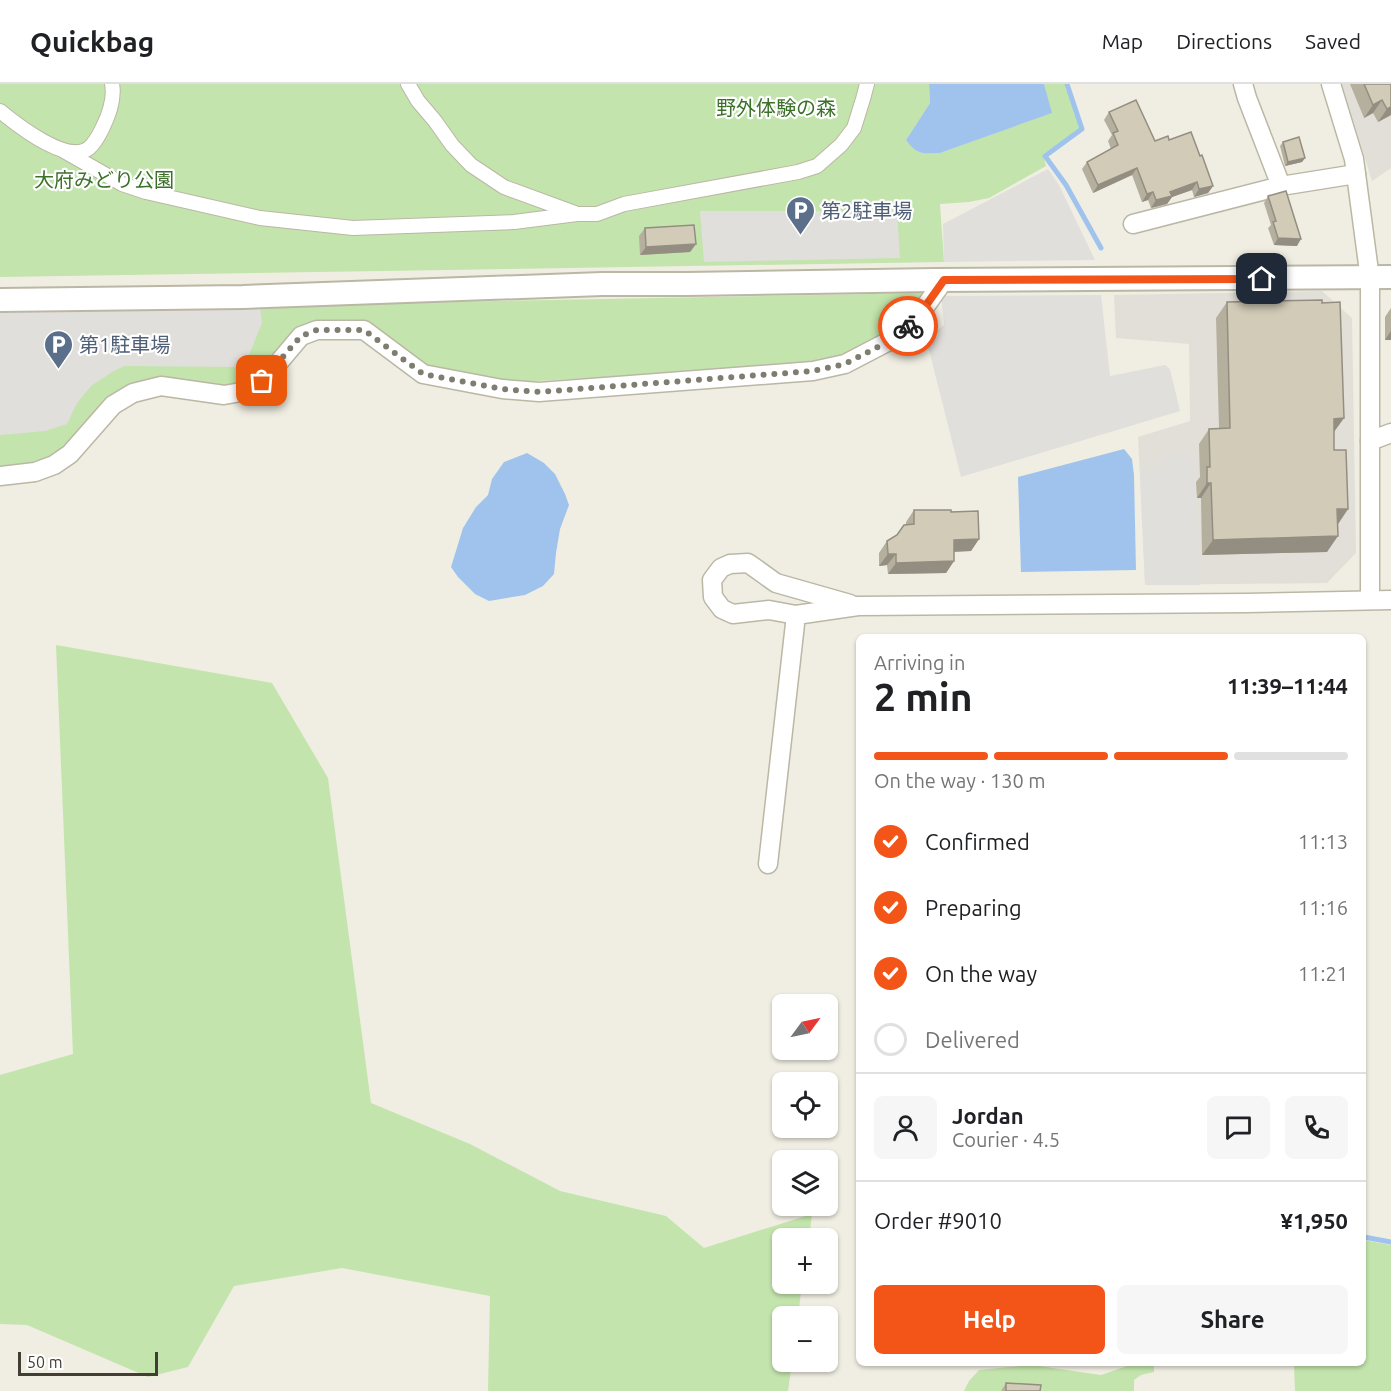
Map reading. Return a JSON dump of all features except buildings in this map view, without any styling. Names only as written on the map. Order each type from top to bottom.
[{"type":"street","points":[[64,151],[79,152],[88,149],[99,136],[111,108],[112,84]]},
{"type":"street","points":[[408,84],[418,101],[452,145],[471,165],[504,187],[577,214]]},
{"type":"street","points":[[0,111],[17,125],[122,184],[146,192],[260,218],[353,228],[514,222],[577,214],[597,214],[624,204],[798,172],[817,166],[841,145],[854,128],[867,84]]},
{"type":"street","points":[[1243,84],[1281,186]]},
{"type":"street","points":[[1331,84],[1354,159],[1380,278],[1370,441],[1370,599]]},
{"type":"street","points":[[1133,224],[1281,186],[1356,174]]},
{"type":"street","points":[[0,300],[255,297],[602,284],[1380,278]]},
{"type":"street","points":[[0,476],[35,472],[54,465],[70,454],[113,405],[133,393],[161,386],[224,395],[241,392],[262,381],[301,336],[317,330],[364,330],[423,374],[502,389],[539,392],[813,371],[845,364],[891,340],[917,318],[944,280]]},
{"type":"street","points":[[1370,441],[1391,433]]},
{"type":"street","points":[[858,606],[776,583],[748,563],[730,564],[721,568],[712,580],[713,597],[722,609],[733,614],[769,610],[796,615],[858,606],[1391,600]]},
{"type":"street","points":[[768,864],[796,615]]},
{"type":"shaded area","points":[[1342,84],[1391,84],[1391,168],[1372,181]]},
{"type":"shaded area","points":[[1048,169],[1059,185],[1095,260],[944,262],[943,224]]},
{"type":"shaded area","name":"第2駐車場","points":[[700,211],[897,211],[900,258],[704,262]]},
{"type":"shaded area","points":[[1322,291],[1352,318],[1356,553],[1327,583],[1145,585],[1138,437],[1190,421],[1189,344],[1116,338],[1114,295]]},
{"type":"shaded area","points":[[1101,295],[1110,376],[1165,365],[1170,369],[1180,411],[961,477],[926,338],[944,325],[941,296]]},
{"type":"shaded area","name":"第1駐車場","points":[[260,306],[262,323],[244,367],[124,366],[91,386],[77,403],[67,424],[45,431],[0,435],[0,310]]},
{"type":"shaded area","points":[[1194,454],[1200,585],[1145,585],[1140,469],[1161,468],[1160,456]]},
{"type":"green space","name":"大府みどり公園","points":[[0,84],[929,84],[930,103],[906,140],[917,151],[929,154],[940,153],[1051,113],[1044,84],[1065,84],[1080,129],[1043,154],[1046,166],[989,198],[940,204],[944,262],[0,277]]},
{"type":"green space","points":[[928,293],[910,316],[894,329],[849,354],[812,365],[503,383],[427,366],[366,324],[304,324],[257,379],[237,387],[159,380],[51,459],[37,464],[0,469],[0,310]]},
{"type":"green space","points":[[56,645],[272,683],[328,778],[371,1103],[470,1144],[560,1191],[666,1216],[704,1248],[812,1216],[810,1228],[772,1228],[772,1294],[801,1294],[799,1306],[772,1306],[772,1372],[791,1372],[788,1391],[488,1391],[490,1296],[342,1268],[234,1286],[188,1367],[148,1377],[27,1325],[0,1324],[0,1075],[73,1054]]},
{"type":"green space","points":[[1366,1240],[1391,1245],[1391,1391],[1295,1391],[1294,1366],[1366,1366]]},
{"type":"green space","points":[[1039,1366],[1101,1375],[1127,1366],[1154,1366],[1154,1372],[1141,1375],[1134,1380],[1134,1391],[964,1391],[979,1370]]},
{"type":"water","points":[[929,84],[1044,84],[1052,113],[940,153],[929,154],[917,151],[906,140],[930,103]]},
{"type":"water","points":[[1124,449],[1132,459],[1134,475],[1136,570],[1021,572],[1018,477]]},
{"type":"water","points":[[527,453],[544,463],[555,474],[569,505],[560,529],[554,574],[543,586],[525,595],[489,601],[475,594],[451,567],[463,528],[476,507],[488,495],[492,479],[504,462]]},
{"type":"waterway","points":[[1067,84],[1082,129],[1045,156],[1066,185],[1101,248]]},
{"type":"waterway","points":[[1366,1237],[1391,1242]]},
{"type":"way so far","points":[[262,381],[301,336],[317,330],[364,330],[423,374],[502,389],[539,392],[813,371],[845,364],[891,340],[908,326]]},
{"type":"place","name":"第2駐車場","points":[[800,236]]},
{"type":"place","name":"第1駐車場","points":[[58,370]]},
{"type":"route","points":[[908,326],[917,318],[944,280],[1262,279]]},
{"type":"park label","name":"野外体験の森","points":[[776,107]]}]
